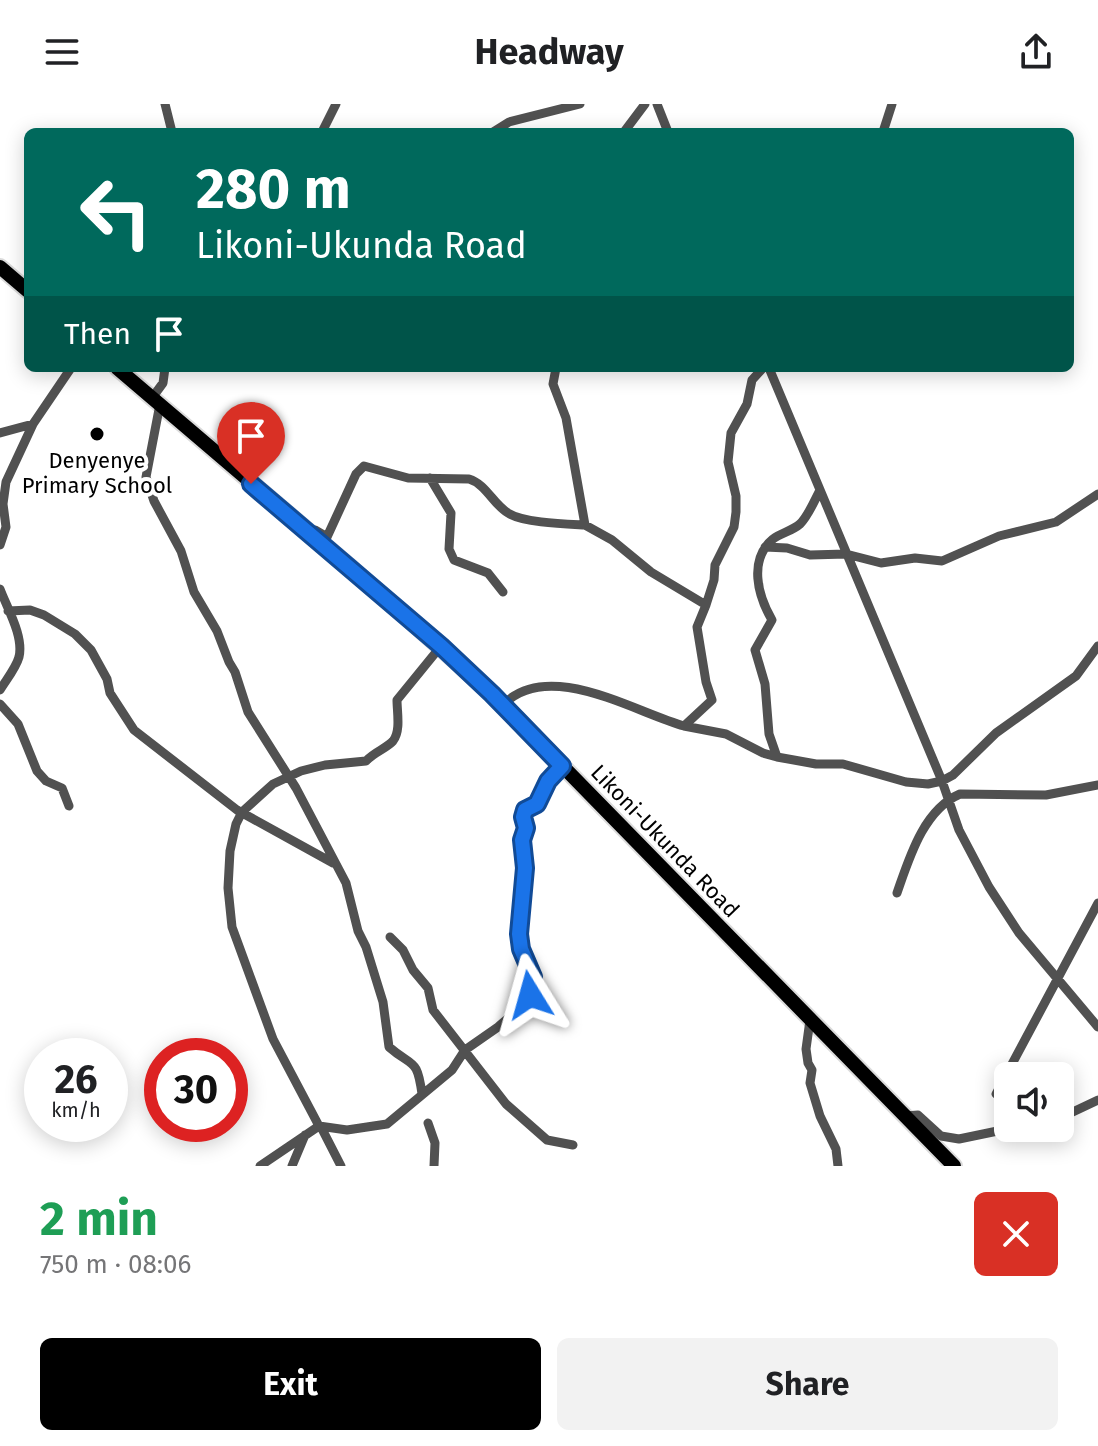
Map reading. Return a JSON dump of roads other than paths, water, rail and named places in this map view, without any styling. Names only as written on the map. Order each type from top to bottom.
[{"type":"highway","points":[[0,267],[24,288]]},
{"type":"highway","name":"Likoni-Ukunda Road","points":[[122,372],[441,646],[503,705],[954,1166]]},
{"type":"street","points":[[165,104],[171,128]]},
{"type":"street","points":[[324,128],[336,104]]},
{"type":"street","points":[[499,128],[509,122],[580,104]]},
{"type":"street","points":[[627,128],[645,104]]},
{"type":"street","points":[[657,104],[666,128]]},
{"type":"street","points":[[884,128],[892,104]]},
{"type":"street","points":[[1,543],[6,527],[3,504],[6,482],[33,424],[68,372]]},
{"type":"street","points":[[164,372],[156,401],[146,477],[154,501],[181,551],[194,592],[217,631],[246,708],[288,775],[346,883],[358,931],[383,1002],[389,1047],[409,1059],[419,1073],[422,1094]]},
{"type":"street","points":[[555,372],[553,384],[566,418],[585,525]]},
{"type":"street","points":[[684,726],[712,700],[697,627],[714,580],[715,565],[734,527],[736,496],[728,462],[731,433],[747,404],[752,380],[761,372]]},
{"type":"street","points":[[768,372],[942,781],[959,830],[989,887],[1019,933],[1098,1027]]},
{"type":"street","points":[[0,433],[33,424]]},
{"type":"street","points":[[289,516],[327,537],[356,474],[364,466],[408,478],[469,479],[477,481],[508,513],[521,518],[585,525],[612,540],[651,572],[706,605]]},
{"type":"street","points":[[430,478],[451,513],[449,549],[454,560],[488,573],[503,592]]},
{"type":"street","points":[[777,757],[769,734],[765,684],[755,650],[772,620],[758,587],[758,563],[765,547],[777,536],[798,527],[819,492]]},
{"type":"street","points":[[765,547],[787,548],[810,555],[846,554],[881,563],[915,558],[942,561],[999,536],[1056,522],[1098,494]]},
{"type":"street","points":[[0,589],[20,651],[0,690]]},
{"type":"street","points":[[8,611],[30,610],[75,634],[91,650],[107,679],[110,693],[134,730],[242,812],[335,864]]},
{"type":"street","points":[[341,1166],[273,1039],[232,927],[228,873],[236,824],[242,812],[288,775],[325,765],[366,761],[374,752],[391,743],[397,728],[397,700],[441,646]]},
{"type":"street","points":[[503,705],[527,689],[560,686],[621,702],[684,726],[726,734],[777,757],[816,764],[843,764],[906,782],[928,784],[953,775],[996,733],[1076,676],[1098,646]]},
{"type":"street","points":[[0,704],[18,724],[37,771],[46,781],[62,788],[69,806]]},
{"type":"street","points":[[260,1166],[320,1126],[347,1130],[387,1124],[452,1070],[465,1050],[522,1006],[530,995],[533,977],[521,949],[519,934],[525,868],[522,840],[526,828],[523,817],[525,810],[537,804],[548,781],[562,766]]},
{"type":"street","points":[[897,893],[910,857],[928,822],[948,799],[960,794],[1046,795],[1098,785]]},
{"type":"street","points":[[1012,1062],[1098,903]]},
{"type":"street","points":[[390,937],[403,950],[428,988],[433,1010],[506,1104],[533,1130],[553,1143],[573,1145]]},
{"type":"street","points":[[810,1020],[806,1049],[812,1070],[810,1083],[820,1116],[836,1149],[838,1166]]},
{"type":"street","points":[[1074,1112],[1098,1100]]},
{"type":"street","points":[[905,1116],[918,1115],[941,1136],[959,1139],[994,1132]]},
{"type":"street","points":[[428,1123],[435,1143],[434,1166]]},
{"type":"street","points":[[292,1166],[305,1135]]},
{"type":"place","name":"Denyenye Primary School","points":[[97,434]]}]
